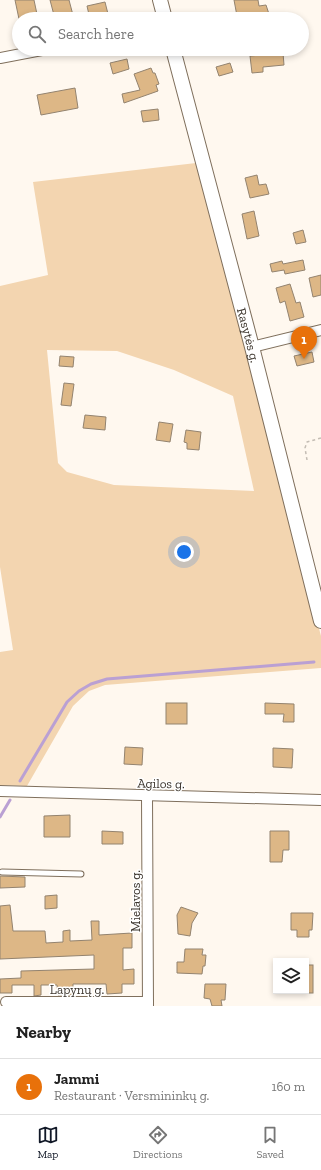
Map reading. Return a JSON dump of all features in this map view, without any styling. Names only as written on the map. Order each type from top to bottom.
[{"type":"main road","points":[[160,0],[163,12]]},
{"type":"main road","name":"Rasytės g.","points":[[175,56],[252,347],[321,621]]},
{"type":"street","points":[[0,58],[12,56]]},
{"type":"street","points":[[252,347],[321,330]]},
{"type":"street","name":"Agilos g.","points":[[0,791],[321,800]]},
{"type":"street","name":"Mielavos g.","points":[[147,795],[148,1004]]},
{"type":"street","name":"Lapynų g.","points":[[6,1002],[148,1004]]},
{"type":"lane","points":[[2,872],[81,874]]},
{"type":"path","points":[[307,460],[305,448],[307,442],[321,438]]},
{"type":"shaded area","points":[[196,163],[321,636],[321,668],[105,685],[89,691],[73,706],[27,786],[0,785],[0,652],[13,650],[0,567],[0,286],[48,275],[33,182]],"holes":[[[47,350],[117,351],[174,370],[233,396],[254,491],[114,485],[67,472],[58,463]]]},
{"type":"building","points":[[15,0],[34,0],[37,12],[18,12]]},
{"type":"building","points":[[50,0],[69,0],[72,12],[53,12]]},
{"type":"building","points":[[234,0],[258,0],[259,6],[266,5],[268,12],[236,12]]},
{"type":"building","points":[[105,2],[108,12],[88,12],[87,6]]},
{"type":"building","points":[[250,56],[283,56],[284,65],[263,67],[263,72],[252,73]]},
{"type":"building","points":[[127,59],[129,69],[113,74],[110,63]]},
{"type":"building","points":[[230,63],[233,72],[219,76],[216,67]]},
{"type":"building","points":[[151,68],[153,73],[155,73],[159,84],[156,85],[158,91],[124,103],[122,94],[140,90],[134,74]]},
{"type":"building","points":[[75,88],[78,108],[41,115],[37,95]]},
{"type":"building","points":[[158,109],[159,120],[143,122],[141,111]]},
{"type":"building","points":[[257,175],[259,185],[266,184],[269,194],[250,198],[245,178]]},
{"type":"building","points":[[254,211],[259,236],[247,239],[242,214]]},
{"type":"building","points":[[303,230],[306,242],[296,244],[293,233]]},
{"type":"building","points":[[303,260],[305,270],[285,274],[284,270],[272,272],[270,264],[282,261],[283,264]]},
{"type":"building","points":[[321,275],[321,295],[313,297],[309,278]]},
{"type":"building","points":[[290,284],[296,303],[300,302],[304,317],[290,321],[285,301],[280,303],[276,288]]},
{"type":"building","points":[[312,352],[314,362],[297,366],[294,356]]},
{"type":"building","points":[[60,356],[74,357],[73,367],[59,366]]},
{"type":"building","points":[[64,383],[74,384],[71,406],[61,405]]},
{"type":"building","points":[[85,415],[106,417],[105,430],[83,428]]},
{"type":"building","points":[[159,422],[173,424],[170,442],[156,440]]},
{"type":"building","points":[[186,430],[201,432],[199,450],[187,449],[187,443],[184,442]]},
{"type":"building","points":[[166,703],[187,703],[187,724],[166,724]]},
{"type":"building","points":[[265,703],[294,704],[294,722],[283,722],[284,714],[265,714]]},
{"type":"building","points":[[125,747],[143,748],[142,765],[124,764]]},
{"type":"building","points":[[273,748],[293,749],[292,768],[273,767]]},
{"type":"building","points":[[70,815],[70,837],[44,837],[44,816]]},
{"type":"building","points":[[102,831],[123,832],[123,844],[102,844]]},
{"type":"building","points":[[270,831],[289,831],[289,850],[283,850],[282,862],[270,862]]},
{"type":"building","points":[[0,876],[25,877],[25,887],[0,888]]},
{"type":"building","points":[[57,895],[57,908],[45,909],[45,896]]},
{"type":"building","points":[[10,905],[13,931],[45,931],[46,943],[63,942],[63,931],[70,930],[70,941],[92,940],[91,921],[99,921],[99,935],[132,933],[132,948],[123,948],[123,970],[134,969],[134,984],[122,984],[122,993],[107,994],[106,984],[73,984],[73,995],[58,995],[57,985],[41,985],[41,995],[34,996],[34,985],[12,985],[12,993],[0,993],[0,979],[21,978],[21,971],[94,969],[94,955],[0,959],[0,906]]},
{"type":"building","points":[[181,907],[198,913],[192,923],[190,936],[178,934],[177,915]]},
{"type":"building","points":[[291,913],[313,913],[312,930],[309,930],[309,937],[297,937],[297,930],[291,930]]},
{"type":"building","points":[[185,949],[203,949],[202,955],[206,955],[205,966],[203,966],[202,974],[177,973],[177,962],[184,962]]},
{"type":"building","points":[[309,965],[313,965],[313,993],[309,993]]},
{"type":"building","points":[[205,984],[226,984],[225,1000],[221,1000],[222,1006],[212,1006],[210,999],[204,998]]},
{"type":"waterway","points":[[20,781],[67,702],[79,691],[91,684],[107,679],[314,662]]},
{"type":"waterway","points":[[0,817],[10,800]]},
{"type":"place","name":"Jammi","points":[[304,359]]}]
